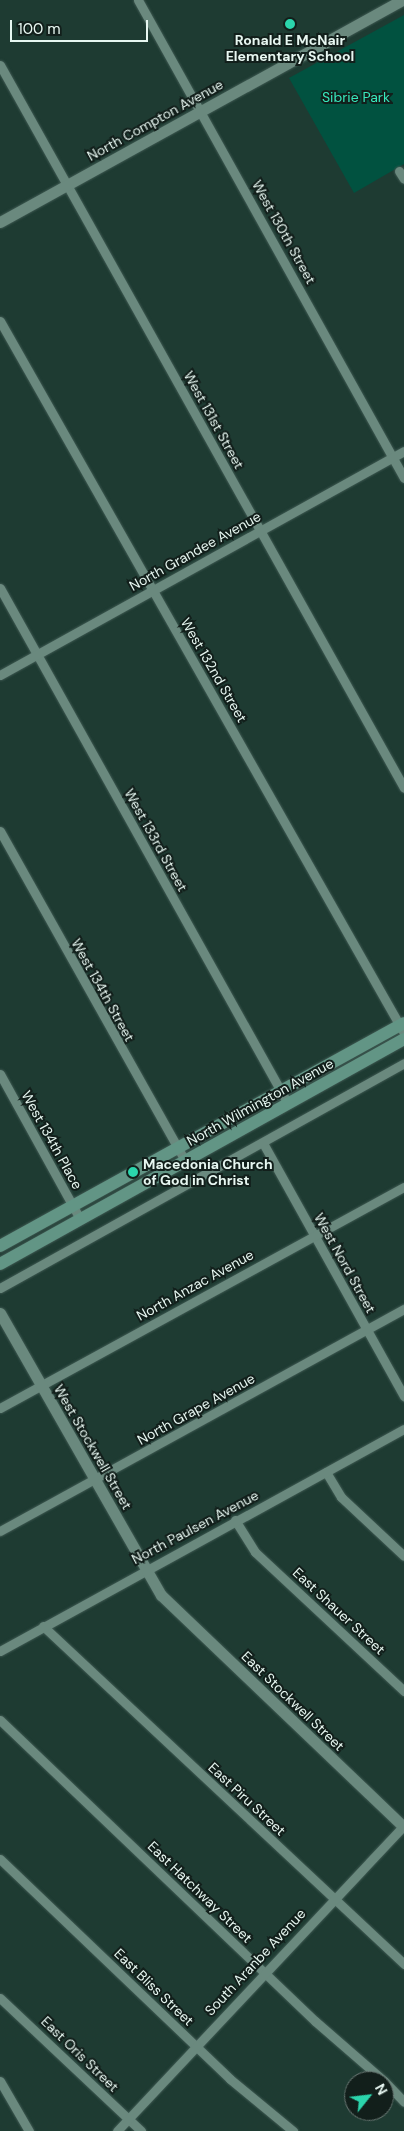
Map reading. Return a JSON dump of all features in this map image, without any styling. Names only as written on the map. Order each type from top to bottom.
[{"type":"main road","name":"North Wilmington Avenue","points":[[0,1246],[280,1090],[402,1027]]},
{"type":"main road","name":"North Wilmington Avenue","points":[[0,1264],[404,1039]]},
{"type":"street","name":"West 130th Street","points":[[138,0],[404,478]]},
{"type":"street","name":"North Compton Avenue","points":[[0,222],[402,0]]},
{"type":"street","name":"West 131st Street","points":[[0,65],[404,788]]},
{"type":"street","points":[[399,171],[404,179]]},
{"type":"street","name":"West 132nd Street","points":[[0,321],[402,1027]]},
{"type":"street","name":"North Grandee Avenue","points":[[0,676],[404,451]]},
{"type":"street","name":"West 133rd Street","points":[[0,588],[288,1104]]},
{"type":"street","name":"West 134th Street","points":[[0,831],[184,1161]]},
{"type":"street","points":[[0,1288],[404,1063]]},
{"type":"street","name":"West 134th Place","points":[[0,1074],[80,1219]]},
{"type":"street","name":"West Nord Street","points":[[263,1143],[404,1396]]},
{"type":"street","name":"North Anzac Avenue","points":[[0,1408],[404,1187]]},
{"type":"street","name":"North Grape Avenue","points":[[0,1531],[404,1309]]},
{"type":"street","name":"West Stockwell Street","points":[[0,1313],[161,1596]]},
{"type":"street","name":"North Paulsen Avenue","points":[[0,1651],[146,1568],[404,1429]]},
{"type":"street","points":[[326,1472],[341,1497],[404,1556]]},
{"type":"street","name":"East Shauer Street","points":[[235,1520],[255,1552],[404,1691]]},
{"type":"street","name":"East Stockwell Street","points":[[161,1596],[404,1826]]},
{"type":"street","name":"East Piru Street","points":[[43,1626],[404,1964]]},
{"type":"street","name":"East Hatchway Street","points":[[0,1720],[264,1972],[373,2071]]},
{"type":"street","name":"South Aranbe Avenue","points":[[117,2131],[195,2045],[404,1826]]},
{"type":"street","name":"East Bliss Street","points":[[0,1859],[195,2045],[293,2131]]},
{"type":"street","name":"East Oris Street","points":[[0,1998],[141,2131]]},
{"type":"street","points":[[0,2081],[29,2131]]},
{"type":"street","name":"East Hatchway Street","points":[[394,2092],[404,2102]]},
{"type":"green space","name":"Sibrie Park","points":[[404,15],[404,164],[354,193],[289,78]]},
{"type":"place","name":"Ronald E McNair Elementary School","points":[[290,24]]},
{"type":"place","name":"Macedonia Church of God in Christ","points":[[133,1172]]}]
